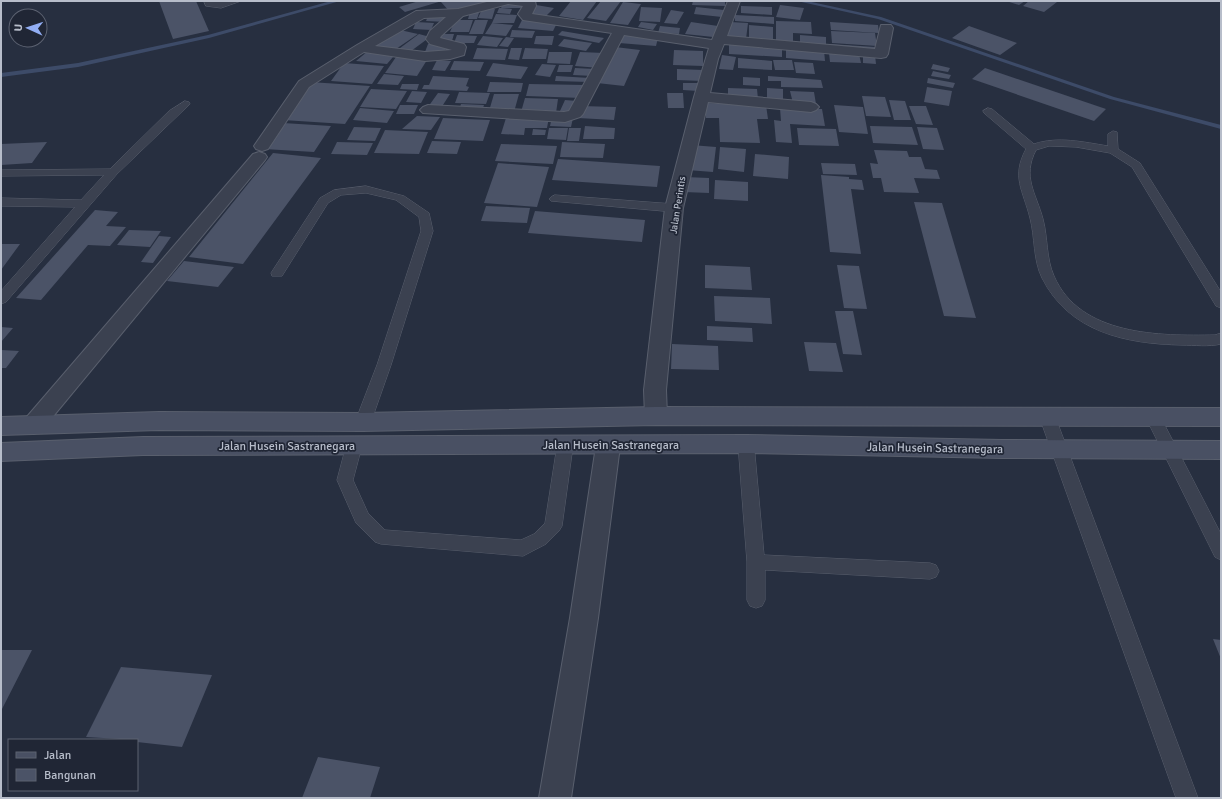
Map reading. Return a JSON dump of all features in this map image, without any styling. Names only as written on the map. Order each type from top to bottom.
[{"type":"main road","name":"Jalan Husein Sastranegara","points":[[1,426],[159,421],[363,422],[656,416],[1221,417]]},
{"type":"main road","name":"Jalan Husein Sastranegara","points":[[1,452],[143,446],[608,446],[746,444],[1060,450],[1221,450]]},
{"type":"street","points":[[33,424],[260,152],[304,84],[362,48],[422,14],[458,13],[506,1]]},
{"type":"street","points":[[510,1],[530,3],[530,6],[524,14],[528,17],[620,31],[718,42],[881,54]]},
{"type":"street","name":"Jalan Perintis","points":[[656,416],[655,390],[674,208],[711,59],[734,1]]},
{"type":"street","points":[[362,48],[410,55],[445,57],[454,55],[458,52],[459,47],[433,39],[435,34],[458,13]]},
{"type":"street","points":[[794,60],[874,67],[879,64],[886,28]]},
{"type":"street","points":[[428,110],[565,117],[572,116],[575,114],[592,89],[620,31]]},
{"type":"street","points":[[701,97],[810,107]]},
{"type":"street","points":[[555,798],[584,618],[608,446]]},
{"type":"lane","points":[[208,1],[209,4],[214,5],[237,1]]},
{"type":"lane","points":[[1,299],[112,172],[173,113],[185,104]]},
{"type":"lane","points":[[988,111],[1032,148]]},
{"type":"lane","points":[[1113,134],[1113,150]]},
{"type":"lane","points":[[1221,303],[1136,166],[1113,150],[1076,144],[1048,143],[1032,148],[1024,163],[1025,181],[1035,212],[1048,277],[1066,305],[1097,325],[1136,337],[1181,341],[1217,340],[1221,338]]},
{"type":"lane","points":[[1,173],[112,172]]},
{"type":"lane","points":[[278,273],[324,201],[338,192],[366,189],[400,198],[424,216],[426,231],[384,365],[363,422]]},
{"type":"lane","points":[[555,199],[674,208]]},
{"type":"lane","points":[[1,202],[84,204]]},
{"type":"lane","points":[[1047,416],[1069,472],[1187,798]]},
{"type":"lane","points":[[1153,416],[1221,552]]},
{"type":"lane","points":[[746,444],[756,562],[756,600]]},
{"type":"lane","points":[[354,446],[345,480],[362,518],[381,537],[523,548],[540,539],[553,526],[565,446]]},
{"type":"lane","points":[[756,562],[930,571]]},
{"type":"building","points":[[159,1],[196,1],[209,31],[173,39]]},
{"type":"building","points":[[419,1],[442,1],[405,12],[399,7]]},
{"type":"building","points":[[489,1],[491,3],[450,12],[441,2]]},
{"type":"building","points":[[571,1],[597,1],[583,20],[559,16]]},
{"type":"building","points":[[601,1],[621,1],[606,21],[587,18]]},
{"type":"building","points":[[693,1],[725,1],[725,6],[692,5]]},
{"type":"building","points":[[1006,1],[1025,1],[1019,5]]},
{"type":"building","points":[[1029,1],[1057,2],[1044,12],[1023,6]]},
{"type":"building","points":[[623,2],[641,4],[628,25],[610,23]]},
{"type":"building","points":[[503,4],[527,5],[526,8],[501,8]]},
{"type":"building","points":[[536,5],[554,8],[545,17],[527,14]]},
{"type":"building","points":[[780,5],[804,8],[800,20],[776,17]]},
{"type":"building","points":[[741,6],[772,7],[772,15],[741,13]]},
{"type":"building","points":[[641,7],[662,8],[660,22],[639,21]]},
{"type":"building","points":[[696,7],[724,10],[722,17],[694,14]]},
{"type":"building","points":[[499,8],[512,9],[510,14],[497,13]]},
{"type":"building","points":[[482,9],[495,9],[492,19],[478,18]]},
{"type":"building","points":[[671,10],[684,12],[677,24],[664,23]]},
{"type":"building","points":[[470,12],[479,13],[477,19],[468,19]]},
{"type":"building","points":[[429,14],[450,15],[447,22],[426,21]]},
{"type":"building","points":[[496,14],[517,15],[514,23],[492,23]]},
{"type":"building","points":[[735,15],[774,17],[774,24],[735,21]]},
{"type":"building","points":[[455,20],[473,20],[469,32],[450,32]]},
{"type":"building","points":[[475,20],[488,20],[483,34],[469,34]]},
{"type":"building","points":[[522,20],[557,23],[553,31],[518,28]]},
{"type":"building","points":[[776,21],[811,22],[812,34],[793,33],[793,44],[776,43]]},
{"type":"building","points":[[416,22],[434,23],[431,30],[413,29]]},
{"type":"building","points":[[641,22],[657,24],[653,30],[638,27]]},
{"type":"building","points":[[691,22],[718,26],[713,37],[685,34]]},
{"type":"building","points":[[730,22],[748,23],[746,39],[727,38]]},
{"type":"building","points":[[830,22],[878,25],[879,33],[831,30]]},
{"type":"building","points":[[492,23],[513,25],[506,36],[485,34]]},
{"type":"building","points":[[749,25],[773,27],[773,42],[749,41]]},
{"type":"building","points":[[660,26],[680,28],[679,34],[658,33]]},
{"type":"building","points":[[969,26],[1017,43],[1000,55],[952,38]]},
{"type":"building","points":[[400,30],[418,34],[393,51],[375,46]]},
{"type":"building","points":[[512,30],[535,31],[532,38],[510,37]]},
{"type":"building","points":[[562,31],[604,38],[599,43],[558,35]]},
{"type":"building","points":[[831,31],[875,33],[877,46],[832,43]]},
{"type":"building","points":[[419,34],[430,37],[407,54],[396,51]]},
{"type":"building","points":[[442,34],[454,34],[452,41],[440,40]]},
{"type":"building","points":[[457,35],[477,36],[474,43],[454,43]]},
{"type":"building","points":[[622,35],[658,38],[656,46],[619,43]]},
{"type":"building","points":[[800,35],[826,37],[826,47],[800,45]]},
{"type":"building","points":[[483,36],[503,38],[497,47],[477,45]]},
{"type":"building","points":[[536,36],[554,36],[552,45],[534,44]]},
{"type":"building","points":[[506,37],[514,38],[508,47],[499,46]]},
{"type":"building","points":[[564,39],[592,43],[586,51],[558,46]]},
{"type":"building","points":[[428,44],[447,45],[444,53],[425,52]]},
{"type":"building","points":[[729,44],[782,48],[782,57],[729,54]]},
{"type":"building","points":[[830,44],[875,47],[876,52],[831,49]]},
{"type":"building","points":[[615,47],[640,50],[624,86],[597,83]]},
{"type":"building","points":[[477,48],[508,49],[505,60],[473,59]]},
{"type":"building","points":[[511,48],[522,48],[519,60],[508,59]]},
{"type":"building","points":[[525,48],[548,49],[546,59],[522,59]]},
{"type":"building","points":[[786,48],[824,50],[825,61],[786,58]]},
{"type":"building","points":[[674,50],[703,51],[703,66],[673,65]]},
{"type":"building","points":[[368,51],[393,57],[387,64],[356,61]]},
{"type":"building","points":[[549,52],[572,52],[570,64],[547,63]]},
{"type":"building","points":[[580,52],[604,53],[600,68],[575,66]]},
{"type":"building","points":[[829,53],[859,54],[861,63],[830,62]]},
{"type":"building","points":[[863,54],[875,55],[876,64],[863,63]]},
{"type":"building","points":[[722,55],[736,57],[733,70],[719,69]]},
{"type":"building","points":[[396,57],[427,60],[417,76],[385,73]]},
{"type":"building","points":[[738,58],[772,61],[772,70],[738,68]]},
{"type":"building","points":[[437,60],[451,61],[445,71],[432,70]]},
{"type":"building","points":[[773,60],[792,60],[794,70],[775,70]]},
{"type":"building","points":[[454,61],[484,62],[480,71],[450,70]]},
{"type":"building","points":[[794,62],[813,63],[815,74],[796,73]]},
{"type":"building","points":[[344,63],[384,66],[372,84],[331,81]]},
{"type":"building","points":[[493,63],[528,67],[521,79],[486,76]]},
{"type":"building","points":[[542,64],[556,65],[550,77],[535,75]]},
{"type":"building","points":[[933,64],[950,68],[948,72],[931,69]]},
{"type":"building","points":[[559,65],[573,65],[571,72],[557,72]]},
{"type":"building","points":[[575,68],[595,69],[593,76],[573,75]]},
{"type":"building","points":[[985,68],[1106,109],[1094,121],[972,79]]},
{"type":"building","points":[[677,69],[703,70],[703,81],[677,80]]},
{"type":"building","points":[[933,71],[951,75],[949,79],[931,76]]},
{"type":"building","points":[[384,74],[404,76],[398,85],[377,84]]},
{"type":"building","points":[[433,76],[469,78],[466,86],[469,87],[467,91],[422,89],[424,85],[429,85]]},
{"type":"building","points":[[556,76],[590,78],[589,82],[555,81]]},
{"type":"building","points":[[768,76],[821,80],[823,88],[781,87],[781,81],[768,81]]},
{"type":"building","points":[[743,77],[760,78],[760,86],[743,85]]},
{"type":"building","points":[[928,78],[955,83],[953,88],[927,83]]},
{"type":"building","points":[[310,82],[370,86],[345,124],[283,120]]},
{"type":"building","points":[[490,82],[523,83],[521,92],[487,92]]},
{"type":"building","points":[[683,83],[698,83],[698,91],[683,90]]},
{"type":"building","points":[[402,84],[419,84],[417,90],[400,89]]},
{"type":"building","points":[[529,84],[584,85],[582,98],[526,96]]},
{"type":"building","points":[[927,87],[952,91],[949,106],[924,102]]},
{"type":"building","points":[[728,88],[757,89],[758,99],[728,98]]},
{"type":"building","points":[[767,88],[783,89],[783,102],[767,101]]},
{"type":"building","points":[[371,89],[407,91],[396,109],[360,107]]},
{"type":"building","points":[[412,91],[427,92],[421,103],[406,102]]},
{"type":"building","points":[[790,91],[814,92],[816,104],[793,103]]},
{"type":"building","points":[[459,92],[490,93],[486,104],[455,103]]},
{"type":"building","points":[[438,93],[450,94],[441,108],[428,107]]},
{"type":"building","points":[[667,93],[683,93],[684,108],[668,108]]},
{"type":"building","points":[[494,94],[519,94],[514,112],[489,111]]},
{"type":"building","points":[[862,96],[885,97],[891,117],[866,116]]},
{"type":"building","points":[[525,98],[558,99],[556,113],[521,112]]},
{"type":"building","points":[[565,100],[577,101],[572,112],[560,111]]},
{"type":"building","points":[[889,100],[905,101],[911,120],[894,120]]},
{"type":"building","points":[[706,103],[766,105],[768,119],[757,119],[760,143],[720,142],[719,118],[706,118]]},
{"type":"building","points":[[461,104],[484,105],[482,111],[459,110]]},
{"type":"building","points":[[400,105],[418,105],[414,114],[396,114]]},
{"type":"building","points":[[834,105],[863,107],[868,134],[839,132]]},
{"type":"building","points":[[581,106],[616,107],[614,120],[578,118]]},
{"type":"building","points":[[909,106],[926,106],[933,125],[916,124]]},
{"type":"building","points":[[360,108],[394,111],[387,123],[353,120]]},
{"type":"building","points":[[780,108],[822,109],[825,126],[790,124],[792,143],[776,142],[774,120],[781,121]]},
{"type":"building","points":[[417,116],[440,117],[431,130],[402,129]]},
{"type":"building","points":[[549,117],[547,128],[525,128],[524,135],[501,134],[506,118]]},
{"type":"building","points":[[552,117],[573,118],[571,127],[550,126]]},
{"type":"building","points":[[443,118],[490,120],[483,141],[434,139]]},
{"type":"building","points":[[283,123],[331,126],[314,152],[264,149]]},
{"type":"building","points":[[585,126],[615,128],[614,139],[583,139]]},
{"type":"building","points":[[870,126],[912,127],[918,145],[873,143]]},
{"type":"building","points":[[354,127],[381,128],[375,141],[347,140]]},
{"type":"building","points":[[917,127],[937,128],[944,150],[923,149]]},
{"type":"building","points":[[549,128],[568,128],[566,140],[547,139]]},
{"type":"building","points":[[569,128],[581,128],[579,141],[567,141]]},
{"type":"building","points":[[797,128],[836,129],[839,146],[799,145]]},
{"type":"building","points":[[533,129],[546,130],[545,135],[532,135]]},
{"type":"building","points":[[385,130],[428,132],[419,154],[374,153]]},
{"type":"building","points":[[432,141],[461,142],[457,154],[427,153]]},
{"type":"building","points":[[47,142],[32,163],[1,165],[1,144]]},
{"type":"building","points":[[337,142],[373,143],[367,155],[331,154]]},
{"type":"building","points":[[562,142],[605,144],[603,158],[560,157]]},
{"type":"building","points":[[501,144],[557,146],[553,164],[495,161]]},
{"type":"building","points":[[691,145],[716,147],[713,172],[687,170]]},
{"type":"building","points":[[720,147],[746,149],[744,172],[718,169]]},
{"type":"building","points":[[874,150],[907,151],[909,157],[921,157],[925,169],[937,170],[940,179],[914,178],[919,193],[884,192],[881,178],[873,178],[870,163],[878,164]]},
{"type":"building","points":[[273,153],[321,158],[243,264],[189,257]]},
{"type":"building","points":[[755,154],[789,157],[788,179],[753,176]]},
{"type":"building","points":[[558,159],[660,166],[657,187],[552,180]]},
{"type":"building","points":[[498,163],[549,167],[537,207],[484,203]]},
{"type":"building","points":[[821,163],[855,164],[857,175],[823,174]]},
{"type":"building","points":[[821,175],[849,177],[849,179],[862,180],[864,190],[851,189],[861,254],[830,252]]},
{"type":"building","points":[[685,177],[709,178],[709,193],[684,192]]},
{"type":"building","points":[[715,180],[748,182],[748,201],[714,199]]},
{"type":"building","points":[[914,202],[942,203],[976,318],[944,316]]},
{"type":"building","points":[[486,206],[530,208],[527,223],[481,221]]},
{"type":"building","points":[[95,210],[118,212],[106,226],[126,227],[110,246],[88,245],[41,300],[16,298]]},
{"type":"building","points":[[535,211],[645,220],[642,242],[528,233]]},
{"type":"building","points":[[129,230],[161,231],[150,247],[117,245]]},
{"type":"building","points":[[159,236],[171,237],[153,263],[141,262]]},
{"type":"building","points":[[1,244],[20,244],[1,270]]},
{"type":"building","points":[[184,261],[234,267],[218,287],[167,281]]},
{"type":"building","points":[[705,265],[750,267],[752,290],[705,288]]},
{"type":"building","points":[[837,265],[859,266],[867,309],[844,308]]},
{"type":"building","points":[[714,296],[770,298],[772,324],[715,321]]},
{"type":"building","points":[[835,311],[853,311],[862,355],[843,354]]},
{"type":"building","points":[[707,326],[752,328],[753,342],[707,340]]},
{"type":"building","points":[[1,327],[13,328],[1,342]]},
{"type":"building","points":[[804,342],[836,343],[843,372],[809,371]]},
{"type":"building","points":[[672,344],[718,346],[719,370],[671,369]]},
{"type":"building","points":[[1,350],[19,351],[6,368],[1,368]]},
{"type":"building","points":[[1213,639],[1221,640],[1221,659]]},
{"type":"building","points":[[1,650],[32,650],[1,711]]},
{"type":"building","points":[[121,667],[212,675],[182,747],[138,742],[138,739],[86,737]]},
{"type":"building","points":[[318,757],[380,767],[370,798],[302,798]]},
{"type":"waterway","points":[[1,75],[78,65],[209,36],[337,1]]},
{"type":"waterway","points":[[800,1],[879,18],[1112,98],[1221,127]]}]
